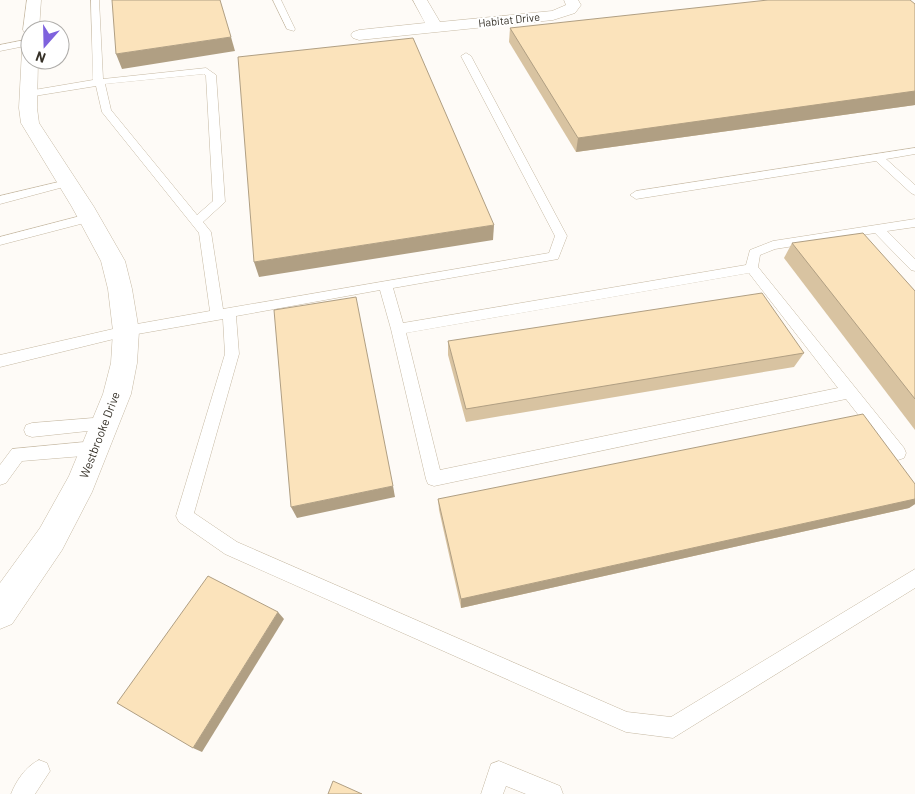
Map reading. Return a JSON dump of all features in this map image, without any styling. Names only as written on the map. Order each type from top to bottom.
[{"type":"street","points":[[32,20],[34,0]]},
{"type":"street","points":[[420,0],[435,27]]},
{"type":"street","name":"Habitat Drive","points":[[359,35],[553,15],[570,10],[574,5],[571,0]]},
{"type":"street","name":"Westbrooke Drive","points":[[0,612],[50,538],[81,482],[117,394],[124,363],[126,331],[120,289],[113,261],[30,123],[28,108],[29,70]]},
{"type":"lane","points":[[95,0],[98,80],[106,110],[204,232],[232,354],[185,516],[231,548],[626,722],[673,728],[915,578]]},
{"type":"lane","points":[[277,0],[291,29]]},
{"type":"lane","points":[[0,48],[20,44]]},
{"type":"lane","points":[[0,361],[126,331],[554,256],[561,236],[466,56]]},
{"type":"lane","points":[[28,94],[100,82],[206,70],[211,75],[219,202],[196,222]]},
{"type":"lane","points":[[636,195],[915,151]]},
{"type":"lane","points":[[878,157],[915,191]]},
{"type":"lane","points":[[0,200],[67,183]]},
{"type":"lane","points":[[0,241],[88,218]]},
{"type":"lane","points":[[898,453],[752,268],[754,253],[773,245],[915,223]]},
{"type":"lane","points":[[877,228],[915,267]]},
{"type":"lane","points":[[398,329],[752,268]]},
{"type":"lane","points":[[385,285],[398,329],[434,479],[850,392]]},
{"type":"lane","points":[[32,430],[106,423]]},
{"type":"lane","points":[[0,478],[18,454],[95,448]]},
{"type":"lane","points":[[22,794],[39,771]]},
{"type":"lane","points":[[492,794],[499,772],[552,794]]},
{"type":"building","points":[[112,0],[220,0],[231,37],[116,54]]},
{"type":"building","points":[[768,0],[910,0],[915,4],[915,91],[578,138],[510,28]]},
{"type":"building","points":[[413,38],[494,225],[254,262],[238,57]]},
{"type":"building","points":[[863,233],[915,291],[915,399],[792,243]]},
{"type":"building","points":[[762,293],[804,353],[466,409],[448,341]]},
{"type":"building","points":[[356,297],[393,486],[291,507],[274,310]]},
{"type":"building","points":[[863,414],[915,484],[915,499],[461,599],[438,499]]},
{"type":"building","points":[[208,576],[278,612],[193,748],[117,703]]},
{"type":"building","points":[[333,781],[362,794],[328,794]]}]
